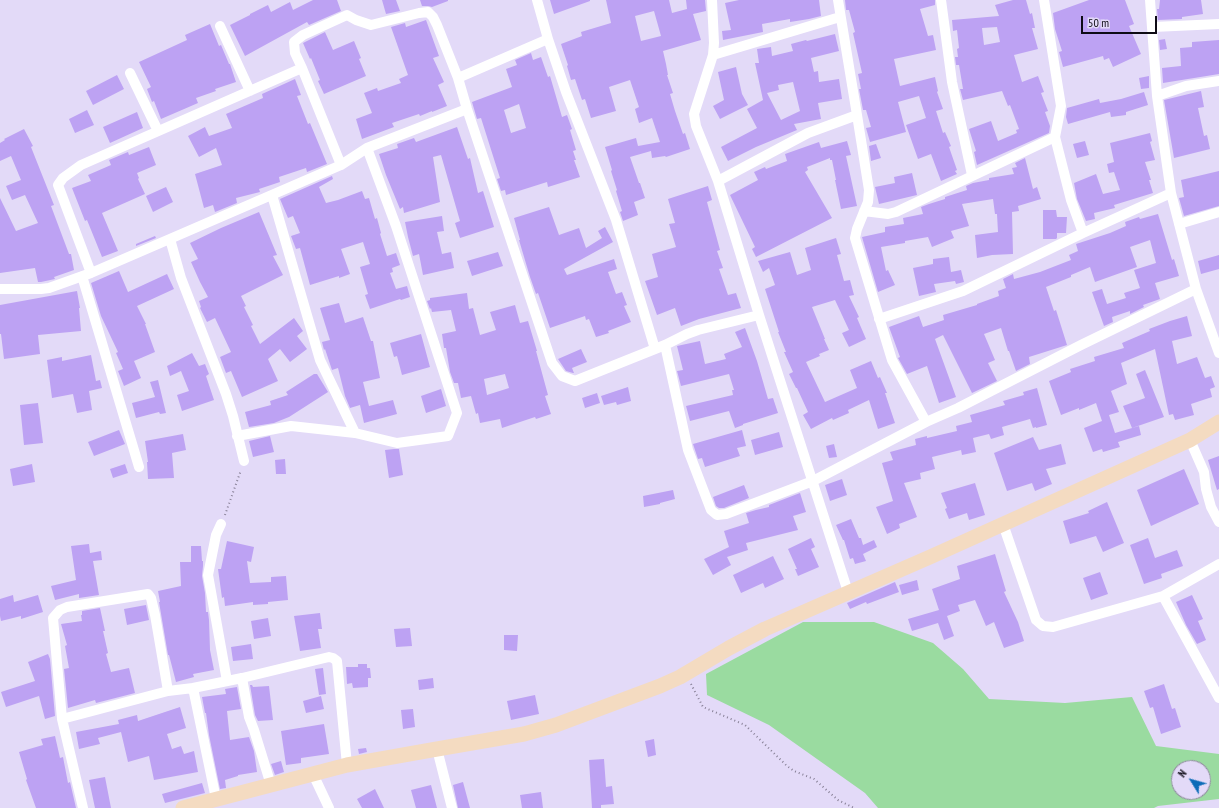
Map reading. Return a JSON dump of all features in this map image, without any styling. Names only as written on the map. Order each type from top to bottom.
[{"type":"street","points":[[537,0],[548,39],[566,92],[616,220],[655,349]]},
{"type":"street","points":[[712,0],[714,43],[713,55],[694,114],[696,126],[718,181],[759,315],[848,592]]},
{"type":"street","points":[[838,0],[858,115],[869,190],[868,202],[855,238],[892,360],[926,422]]},
{"type":"street","points":[[941,0],[952,82],[972,175]]},
{"type":"street","points":[[1044,0],[1061,106],[1055,137],[1071,200],[1083,233]]},
{"type":"street","points":[[1150,0],[1157,96],[1171,193],[1196,289],[1219,353]]},
{"type":"street","points":[[341,165],[295,53],[294,42],[303,35],[347,15],[371,26],[419,12],[428,12],[433,17],[437,25],[458,78],[552,363],[562,376],[575,381],[665,345],[698,330],[759,315]]},
{"type":"street","points":[[713,55],[840,17]]},
{"type":"street","points":[[1153,27],[1219,24]]},
{"type":"street","points":[[220,26],[250,91]]},
{"type":"street","points":[[458,78],[548,39]]},
{"type":"street","points":[[139,467],[87,275],[58,185],[63,178],[81,165],[302,68]]},
{"type":"street","points":[[130,73],[158,131]]},
{"type":"street","points":[[1157,96],[1186,86],[1219,81]]},
{"type":"street","points":[[0,289],[49,288],[87,275],[341,165],[367,148],[467,109]]},
{"type":"street","points":[[718,181],[808,133],[858,115]]},
{"type":"street","points":[[864,212],[888,214],[896,212],[1055,137]]},
{"type":"street","points":[[237,436],[291,426],[355,433],[398,443],[448,436],[457,413],[396,226],[367,148]]},
{"type":"street","points":[[879,319],[963,291],[1083,233],[1171,193]]},
{"type":"street","points":[[272,195],[320,360],[355,433]]},
{"type":"street","points":[[1179,224],[1219,212]]},
{"type":"street","points":[[170,239],[181,278],[226,394],[244,461]]},
{"type":"street","points":[[665,345],[688,450],[711,510],[717,515],[726,514],[813,481],[926,422],[958,408],[1081,345],[1196,289]]},
{"type":"street","points":[[183,808],[347,765],[524,734],[556,725],[645,692],[685,674],[765,628],[1190,440],[1219,422]]},
{"type":"street","points":[[1190,440],[1204,472],[1206,489],[1211,506],[1219,522]]},
{"type":"street","points":[[221,524],[216,535],[208,575],[228,681]]},
{"type":"street","points":[[1003,524],[1036,620],[1043,626],[1053,628],[1164,596],[1219,564]]},
{"type":"street","points":[[83,808],[62,719],[53,618],[60,610],[67,607],[148,594],[151,598],[155,615],[168,691]]},
{"type":"street","points":[[1164,596],[1219,698]]},
{"type":"street","points":[[62,719],[168,691],[228,681],[329,657],[337,661],[347,765]]},
{"type":"street","points":[[242,678],[249,717],[271,785]]},
{"type":"street","points":[[193,688],[216,799]]},
{"type":"street","points":[[437,749],[452,808]]},
{"type":"street","points":[[313,774],[328,808]]},
{"type":"path","points":[[221,524],[233,495],[244,461]]},
{"type":"path","points":[[685,674],[703,707],[745,725],[794,771],[814,779],[838,800],[854,808]]},
{"type":"green space","points":[[803,622],[874,622],[933,643],[963,669],[989,699],[1065,703],[1132,697],[1156,746],[1219,754],[1219,799],[1211,800],[1211,760],[1171,760],[1171,800],[1210,800],[1158,806],[1154,808],[878,808],[865,793],[769,725],[707,695],[706,674]]},
{"type":"building","points":[[313,0],[337,0],[341,11],[309,25],[307,22],[245,56],[230,25],[268,5],[271,12],[290,2],[293,10]]},
{"type":"building","points":[[382,0],[396,0],[400,11],[386,14]]},
{"type":"building","points":[[420,0],[448,1],[432,7],[422,6]]},
{"type":"building","points":[[550,0],[590,0],[590,1],[554,14]]},
{"type":"building","points":[[606,0],[669,0],[672,13],[687,9],[686,0],[705,0],[706,11],[693,14],[701,40],[663,51],[667,75],[673,93],[670,94],[683,134],[685,133],[690,149],[666,157],[652,158],[651,151],[630,157],[645,198],[634,202],[638,215],[623,221],[620,212],[622,211],[616,191],[617,190],[605,147],[636,138],[638,146],[660,142],[652,118],[639,123],[635,109],[639,107],[630,80],[609,87],[616,111],[591,118],[585,99],[582,100],[575,79],[571,80],[561,44],[582,36],[581,32],[611,23]],"holes":[[[654,11],[661,36],[641,41],[635,16]]]},
{"type":"building","points":[[739,0],[819,0],[821,16],[790,22],[790,19],[762,24],[763,32],[723,40],[722,31],[731,30],[725,3]]},
{"type":"building","points":[[845,0],[935,0],[935,5],[920,9],[928,36],[933,35],[936,50],[894,59],[900,86],[935,77],[937,92],[943,109],[936,111],[943,133],[945,132],[951,146],[949,147],[957,174],[941,181],[931,154],[918,159],[906,125],[926,118],[919,96],[898,102],[906,132],[870,142],[866,128],[871,127],[866,110],[863,110],[859,89],[861,89],[858,74],[862,73],[853,33],[855,32],[849,10],[846,10]]},
{"type":"building","points":[[1013,0],[1026,0],[1030,14],[1032,13],[1035,28],[1032,28],[1038,49],[1014,55],[1022,82],[1038,76],[1044,92],[1041,93],[1048,111],[1045,112],[1050,126],[1049,133],[977,165],[974,152],[976,151],[969,129],[991,121],[998,141],[1017,133],[1016,130],[1019,129],[1010,105],[1008,106],[1002,91],[963,100],[960,89],[963,89],[959,65],[956,65],[955,57],[958,57],[957,49],[959,48],[957,30],[953,31],[952,20],[999,16],[995,5]],"holes":[[[997,27],[1000,42],[984,45],[982,28]]]},
{"type":"building","points":[[1089,0],[1125,0],[1134,24],[1129,26],[1141,54],[1113,67],[1109,58],[1104,60],[1103,56],[1063,67],[1059,52],[1062,51],[1055,29],[1053,13]]},
{"type":"building","points":[[1160,0],[1201,0],[1203,14],[1182,17],[1182,19],[1158,20],[1157,9],[1159,9]]},
{"type":"building","points":[[426,20],[439,56],[433,58],[444,82],[438,85],[447,106],[420,116],[419,114],[392,123],[394,127],[362,139],[356,119],[372,113],[364,93],[377,88],[378,91],[401,83],[399,79],[408,75],[391,27],[405,23],[406,27]]},
{"type":"building","points":[[210,24],[219,46],[221,45],[230,64],[236,82],[215,89],[216,91],[196,98],[198,103],[161,119],[154,101],[152,102],[147,89],[151,87],[139,62],[187,40],[185,35]]},
{"type":"building","points":[[325,32],[333,50],[354,41],[366,76],[324,94],[318,81],[320,80],[311,58],[310,59],[303,43]]},
{"type":"building","points":[[835,34],[839,51],[811,58],[814,72],[818,71],[819,82],[839,79],[842,99],[818,103],[821,119],[794,124],[797,130],[756,147],[728,161],[721,147],[757,128],[747,109],[763,100],[755,63],[759,63],[757,49],[771,47],[772,56],[793,51],[791,44]],"holes":[[[793,82],[800,111],[781,120],[767,93],[779,90],[778,85]]]},
{"type":"building","points":[[1165,39],[1167,49],[1160,50],[1159,40]]},
{"type":"building","points":[[1219,40],[1219,74],[1163,83],[1162,68],[1181,66],[1180,48],[1192,47],[1192,42]]},
{"type":"building","points":[[531,53],[533,60],[541,57],[548,77],[550,76],[562,117],[567,115],[572,129],[570,130],[576,150],[573,151],[576,160],[574,160],[580,177],[548,187],[547,182],[506,195],[505,190],[501,191],[497,179],[500,178],[481,118],[477,119],[472,102],[512,87],[506,69],[517,65],[515,60]],"holes":[[[519,104],[526,128],[511,133],[504,110]]]},
{"type":"building","points":[[736,67],[742,94],[748,105],[720,119],[713,106],[724,100],[718,72]]},
{"type":"building","points":[[117,75],[124,89],[93,105],[86,91]]},
{"type":"building","points":[[1149,76],[1149,88],[1141,89],[1139,78]]},
{"type":"building","points":[[295,79],[301,95],[297,96],[308,124],[310,123],[327,164],[307,172],[306,168],[279,177],[280,182],[259,189],[260,192],[236,198],[237,203],[215,212],[213,205],[204,208],[195,174],[222,165],[216,148],[199,157],[188,136],[205,127],[209,136],[232,128],[226,114],[263,98],[262,94]]},
{"type":"building","points":[[1201,91],[1204,107],[1198,108],[1204,136],[1207,135],[1210,149],[1174,158],[1164,100]]},
{"type":"building","points":[[1144,92],[1148,105],[1126,112],[1126,115],[1111,117],[1110,112],[1068,124],[1066,117],[1067,108],[1099,99],[1100,103],[1121,99]]},
{"type":"building","points":[[87,110],[94,125],[75,133],[69,119]]},
{"type":"building","points":[[137,112],[143,128],[110,143],[103,127]]},
{"type":"building","points":[[457,127],[468,159],[470,158],[478,193],[483,191],[494,227],[460,238],[455,223],[460,221],[441,155],[433,157],[440,202],[404,213],[403,207],[400,209],[379,154],[398,148],[397,144],[414,138],[416,142]]},
{"type":"building","points":[[24,129],[33,146],[31,147],[54,205],[51,206],[69,254],[71,254],[74,270],[54,277],[55,279],[41,282],[38,282],[35,268],[0,273],[0,198],[16,231],[38,223],[25,195],[12,200],[6,186],[21,180],[11,156],[0,161],[0,143],[5,140],[4,139]]},
{"type":"building","points":[[1150,133],[1152,141],[1150,142],[1155,160],[1145,162],[1151,180],[1149,180],[1153,193],[1114,205],[1115,208],[1094,213],[1095,219],[1086,221],[1077,199],[1074,183],[1096,174],[1103,194],[1120,190],[1114,172],[1109,173],[1107,164],[1114,162],[1110,143]]},
{"type":"building","points":[[847,141],[851,155],[846,156],[857,206],[841,209],[832,160],[830,160],[830,158],[807,167],[808,170],[805,172],[832,218],[756,257],[752,249],[755,247],[730,195],[758,180],[754,172],[765,167],[766,169],[787,161],[785,154],[819,142],[821,148]]},
{"type":"building","points":[[1085,141],[1089,155],[1077,158],[1073,144]]},
{"type":"building","points":[[876,144],[881,158],[871,161],[869,146]]},
{"type":"building","points":[[149,147],[156,165],[137,173],[138,179],[145,194],[102,213],[118,251],[102,257],[87,220],[85,221],[72,188],[91,181],[88,175],[111,165],[109,160],[128,152],[129,155]]},
{"type":"building","points":[[1025,158],[1033,189],[1037,187],[1041,199],[1018,206],[1019,211],[1012,212],[1013,254],[992,255],[977,258],[975,235],[998,232],[997,214],[995,214],[993,199],[962,204],[969,226],[951,231],[954,238],[932,247],[928,237],[881,247],[886,271],[888,270],[895,285],[878,292],[862,237],[885,232],[885,227],[904,224],[903,218],[923,214],[921,207],[967,190],[966,186],[973,183],[989,180],[989,178],[1014,174],[1012,168],[1017,167],[1015,163]]},
{"type":"building","points":[[1219,171],[1219,206],[1184,216],[1179,198],[1184,197],[1181,180]]},
{"type":"building","points":[[912,173],[917,195],[879,204],[875,187],[895,183],[894,177]]},
{"type":"building","points":[[332,176],[333,179],[319,187],[326,203],[362,191],[365,199],[369,198],[375,219],[377,218],[387,256],[396,253],[400,265],[392,268],[393,272],[390,273],[396,289],[407,286],[410,297],[370,309],[365,295],[368,294],[360,267],[370,264],[363,242],[341,249],[350,274],[310,285],[300,248],[296,249],[291,236],[300,233],[293,216],[288,218],[280,199]]},
{"type":"building","points":[[708,186],[712,200],[707,202],[720,250],[717,251],[723,268],[719,269],[728,295],[736,293],[741,308],[699,319],[681,326],[675,308],[657,315],[645,281],[658,277],[652,254],[676,247],[669,224],[675,223],[668,199]]},
{"type":"building","points":[[166,187],[173,202],[153,212],[146,196]]},
{"type":"building","points":[[549,207],[559,235],[579,228],[586,248],[602,238],[598,231],[605,227],[613,242],[564,269],[567,275],[614,259],[617,269],[608,272],[616,294],[622,292],[627,305],[624,306],[631,322],[608,331],[609,333],[596,337],[589,319],[586,320],[585,316],[550,328],[538,293],[536,294],[530,277],[514,218]]},
{"type":"building","points":[[1043,210],[1056,210],[1057,217],[1067,217],[1066,233],[1057,233],[1056,239],[1043,239]]},
{"type":"building","points":[[259,212],[277,255],[273,256],[283,275],[241,296],[246,306],[244,307],[260,344],[294,318],[303,331],[297,336],[307,349],[290,362],[280,349],[268,359],[278,381],[242,397],[231,371],[226,373],[220,357],[231,352],[215,318],[207,322],[200,308],[199,301],[208,297],[191,262],[198,259],[190,243]]},
{"type":"building","points":[[1158,214],[1172,260],[1174,259],[1179,276],[1155,283],[1160,299],[1143,305],[1144,307],[1130,314],[1130,311],[1112,317],[1113,322],[1104,326],[1092,292],[1102,289],[1107,304],[1126,298],[1124,293],[1140,288],[1134,270],[1156,263],[1150,240],[1130,247],[1137,267],[1095,282],[1090,267],[1071,275],[1071,277],[1046,287],[1054,311],[1056,310],[1067,345],[1029,357],[1030,364],[1016,371],[1001,328],[984,334],[995,360],[988,363],[997,381],[972,393],[943,335],[935,339],[956,397],[939,403],[927,366],[907,374],[898,358],[900,357],[889,327],[919,316],[923,327],[944,320],[943,315],[977,305],[999,296],[998,291],[1006,288],[1003,279],[1013,274],[1014,279],[1040,272],[1071,260],[1069,255],[1078,251],[1076,244],[1126,226],[1125,222],[1139,217],[1140,219]]},
{"type":"building","points":[[442,216],[444,231],[437,232],[442,254],[451,252],[454,268],[423,275],[419,254],[413,256],[405,222]]},
{"type":"building","points":[[155,236],[156,238],[136,246],[136,244]]},
{"type":"building","points":[[836,238],[841,254],[837,255],[844,281],[850,280],[854,295],[849,296],[859,317],[857,318],[866,339],[849,347],[842,333],[849,330],[835,300],[812,307],[829,350],[806,362],[825,402],[857,388],[850,370],[871,361],[878,378],[880,377],[887,393],[885,393],[895,423],[878,429],[869,400],[848,410],[849,413],[833,420],[832,418],[811,429],[803,415],[808,412],[789,374],[793,372],[784,352],[786,352],[778,332],[765,289],[775,285],[769,268],[763,272],[758,261],[790,252],[797,275],[811,270],[805,248]]},
{"type":"building","points":[[498,252],[503,266],[472,276],[467,261]]},
{"type":"building","points":[[1219,255],[1219,269],[1201,274],[1198,261]]},
{"type":"building","points":[[949,257],[951,272],[961,270],[964,282],[956,284],[955,281],[934,284],[936,292],[919,296],[913,268],[933,264],[933,259]]},
{"type":"building","points":[[119,271],[128,292],[167,274],[174,289],[137,306],[146,324],[155,352],[134,361],[141,378],[124,386],[118,371],[123,369],[116,353],[118,352],[101,316],[91,283]]},
{"type":"building","points":[[77,291],[80,308],[81,331],[38,335],[40,354],[4,359],[0,334],[0,305]]},
{"type":"building","points":[[467,293],[469,309],[473,308],[480,335],[496,330],[490,312],[515,305],[520,323],[528,321],[548,395],[545,396],[551,414],[536,419],[535,417],[502,428],[500,419],[480,423],[478,413],[476,414],[471,396],[461,398],[458,383],[454,383],[450,372],[442,334],[456,331],[451,310],[432,312],[427,301],[430,300],[430,298]],"holes":[[[505,374],[509,388],[487,395],[484,379]]]},
{"type":"building","points":[[339,303],[345,323],[363,317],[371,341],[373,341],[380,378],[363,382],[369,406],[393,400],[397,414],[364,423],[360,405],[350,408],[345,396],[338,368],[332,370],[322,342],[330,340],[320,308]]},
{"type":"building","points":[[1187,316],[1192,336],[1172,341],[1177,364],[1197,357],[1205,378],[1211,376],[1215,387],[1210,389],[1212,397],[1191,404],[1194,415],[1175,420],[1173,414],[1169,415],[1155,349],[1121,363],[1127,384],[1111,391],[1119,412],[1109,415],[1115,433],[1139,426],[1141,435],[1118,442],[1120,447],[1103,452],[1102,449],[1093,452],[1084,428],[1102,421],[1096,403],[1061,415],[1049,381],[1071,372],[1070,369],[1095,361],[1094,357],[1124,348],[1122,343],[1150,331],[1149,329]]},
{"type":"building","points":[[745,328],[757,361],[768,399],[773,398],[778,413],[735,428],[729,411],[690,421],[686,406],[733,395],[732,390],[734,390],[729,374],[681,386],[677,371],[683,370],[677,346],[700,341],[705,364],[726,359],[724,354],[742,347],[735,332]]},
{"type":"building","points":[[421,334],[430,367],[402,375],[397,356],[394,357],[390,343]]},
{"type":"building","points":[[581,349],[587,362],[572,368],[574,373],[566,371],[558,359]]},
{"type":"building","points":[[192,353],[199,366],[205,364],[209,374],[206,376],[214,400],[182,411],[177,395],[189,391],[181,371],[170,376],[167,366]]},
{"type":"building","points":[[91,355],[96,381],[100,380],[102,388],[89,391],[92,410],[77,413],[73,394],[52,398],[47,360],[62,357],[62,361]]},
{"type":"building","points":[[1145,370],[1164,417],[1132,428],[1123,406],[1145,398],[1136,374]]},
{"type":"building","points":[[314,374],[317,374],[328,392],[289,417],[274,423],[249,427],[245,412],[271,405],[270,401],[288,395],[286,392]]},
{"type":"building","points":[[158,380],[166,413],[160,414],[159,412],[136,418],[132,403],[155,397],[150,382]]},
{"type":"building","points":[[628,387],[631,401],[617,405],[616,402],[604,405],[601,396]]},
{"type":"building","points":[[1037,388],[1047,425],[1033,428],[1030,419],[1002,427],[1004,435],[991,439],[989,434],[973,438],[976,452],[962,455],[961,450],[932,457],[935,469],[920,473],[921,479],[904,483],[917,517],[899,524],[900,528],[887,534],[876,507],[893,501],[882,463],[893,460],[890,452],[916,445],[915,439],[927,436],[927,438],[957,431],[956,426],[972,422],[970,415],[1005,405],[1003,401],[1024,395],[1023,392]]},
{"type":"building","points":[[441,389],[446,406],[426,413],[421,396]]},
{"type":"building","points":[[597,393],[600,403],[585,408],[582,398]]},
{"type":"building","points":[[38,403],[43,443],[24,445],[20,405]]},
{"type":"building","points":[[119,430],[125,444],[94,456],[88,442]]},
{"type":"building","points":[[742,430],[746,446],[737,448],[740,456],[705,467],[702,458],[698,459],[693,444]]},
{"type":"building","points":[[779,432],[783,447],[755,455],[751,440]]},
{"type":"building","points":[[183,434],[186,450],[172,453],[174,478],[148,479],[148,462],[145,441]]},
{"type":"building","points":[[270,436],[274,452],[253,457],[249,441]]},
{"type":"building","points":[[1033,437],[1039,450],[1061,444],[1066,464],[1046,469],[1052,484],[1035,491],[1032,483],[1007,491],[994,453]]},
{"type":"building","points":[[834,444],[837,457],[829,458],[826,446]]},
{"type":"building","points":[[399,449],[403,475],[389,478],[385,450]]},
{"type":"building","points":[[1219,456],[1219,489],[1217,490],[1208,460]]},
{"type":"building","points":[[285,459],[286,474],[276,474],[275,460]]},
{"type":"building","points":[[32,464],[35,482],[13,486],[10,469]]},
{"type":"building","points":[[125,464],[128,473],[113,478],[110,469]]},
{"type":"building","points":[[1184,469],[1199,504],[1151,526],[1137,490]]},
{"type":"building","points":[[842,479],[847,495],[830,501],[825,485]]},
{"type":"building","points":[[975,483],[985,515],[969,520],[967,513],[949,519],[945,509],[947,508],[941,493]]},
{"type":"building","points":[[744,485],[749,498],[724,508],[719,508],[716,506],[713,497]]},
{"type":"building","points":[[673,490],[675,499],[644,507],[643,496]]},
{"type":"building","points":[[800,493],[806,512],[793,516],[798,530],[746,543],[748,550],[727,557],[731,565],[713,575],[704,559],[729,547],[724,531],[749,523],[746,513],[769,507],[769,505]]},
{"type":"building","points":[[1107,502],[1124,543],[1103,552],[1096,536],[1070,544],[1063,521],[1089,513],[1088,511]]},
{"type":"building","points":[[851,519],[863,545],[874,540],[877,547],[863,554],[866,561],[855,564],[853,558],[850,559],[844,540],[836,525]]},
{"type":"building","points":[[811,538],[815,547],[811,549],[819,567],[798,576],[795,569],[797,569],[788,549]]},
{"type":"building","points":[[1148,538],[1155,558],[1177,550],[1183,566],[1161,574],[1162,578],[1144,584],[1130,545]]},
{"type":"building","points":[[227,541],[254,547],[251,562],[247,561],[250,583],[271,582],[271,577],[286,576],[288,600],[268,602],[268,604],[253,605],[253,602],[225,606],[224,597],[222,598],[218,569],[221,569]]},
{"type":"building","points":[[89,544],[90,553],[101,551],[102,560],[93,561],[99,595],[79,598],[79,594],[55,600],[51,586],[76,580],[71,546]]},
{"type":"building","points":[[191,546],[201,546],[203,561],[202,576],[206,612],[208,612],[209,620],[210,650],[214,670],[193,674],[194,677],[176,682],[168,655],[158,591],[181,586],[180,562],[191,562]]},
{"type":"building","points":[[995,554],[1006,591],[1004,592],[1018,622],[1024,641],[1004,648],[994,622],[986,626],[975,600],[958,605],[960,611],[947,616],[954,636],[944,640],[938,623],[912,631],[908,619],[939,610],[932,589],[960,579],[957,566]]},
{"type":"building","points":[[773,556],[784,579],[765,588],[763,583],[741,593],[733,575]]},
{"type":"building","points":[[1100,572],[1108,594],[1091,600],[1083,578]]},
{"type":"building","points":[[917,580],[919,590],[902,595],[899,585]]},
{"type":"building","points":[[895,582],[899,592],[867,604],[866,602],[850,609],[847,603]]},
{"type":"building","points":[[13,595],[14,602],[38,595],[43,612],[21,619],[21,616],[1,621],[0,599]]},
{"type":"building","points":[[1192,595],[1203,619],[1198,621],[1206,640],[1197,644],[1186,625],[1176,602]]},
{"type":"building","points":[[146,605],[149,620],[127,625],[124,609]]},
{"type":"building","points":[[100,608],[108,653],[106,654],[111,672],[129,668],[135,693],[96,703],[95,700],[68,708],[64,669],[69,668],[65,646],[67,645],[61,624],[82,621],[82,611]]},
{"type":"building","points":[[320,613],[322,629],[318,629],[321,648],[300,651],[294,616]]},
{"type":"building","points":[[268,618],[271,636],[254,639],[251,621]]},
{"type":"building","points":[[410,628],[412,646],[396,647],[394,629]]},
{"type":"building","points":[[504,635],[518,635],[517,651],[504,650]]},
{"type":"building","points":[[251,644],[253,659],[233,661],[231,647]]},
{"type":"building","points":[[48,654],[50,659],[55,716],[45,719],[39,696],[6,707],[1,692],[35,681],[28,662]]},
{"type":"building","points":[[358,664],[367,664],[367,668],[370,668],[371,678],[368,678],[368,687],[353,688],[352,683],[347,684],[346,667],[358,667]]},
{"type":"building","points":[[323,668],[326,694],[319,695],[315,669]]},
{"type":"building","points":[[433,678],[434,688],[419,690],[418,680]]},
{"type":"building","points":[[1164,684],[1172,709],[1175,708],[1181,727],[1161,734],[1153,707],[1150,708],[1144,691]]},
{"type":"building","points":[[250,685],[253,687],[269,686],[273,720],[258,721],[255,715]]},
{"type":"building","points":[[237,687],[241,709],[227,711],[230,740],[249,737],[254,751],[257,772],[238,775],[225,780],[226,788],[220,789],[202,697],[226,694],[225,689]]},
{"type":"building","points":[[535,695],[539,714],[511,720],[507,701]]},
{"type":"building","points":[[321,696],[324,709],[306,713],[303,701]]},
{"type":"building","points":[[180,707],[186,728],[167,734],[172,749],[181,746],[184,754],[194,751],[198,772],[154,780],[149,756],[128,762],[121,732],[98,738],[100,744],[79,749],[76,732],[119,724],[118,720],[137,715],[138,721]]},
{"type":"building","points":[[413,709],[415,727],[403,729],[401,710]]},
{"type":"building","points":[[324,724],[329,754],[301,758],[301,763],[286,765],[281,731]]},
{"type":"building","points":[[55,736],[60,758],[63,757],[68,783],[70,782],[76,808],[36,808],[26,780],[27,779],[19,752],[43,745],[41,739]]},
{"type":"building","points":[[654,739],[656,755],[648,757],[645,741]]},
{"type":"building","points":[[366,748],[367,752],[359,754],[358,749]]},
{"type":"building","points":[[604,759],[606,787],[612,786],[614,804],[601,805],[601,808],[592,808],[589,760]]},
{"type":"building","points":[[281,761],[284,772],[275,775],[271,764]]},
{"type":"building","points":[[105,777],[111,808],[95,808],[89,780]]},
{"type":"building","points":[[463,782],[470,808],[458,808],[453,785]]},
{"type":"building","points":[[202,783],[205,793],[165,803],[162,794]]},
{"type":"building","points":[[431,785],[437,808],[416,808],[411,790]]},
{"type":"building","points":[[375,789],[384,808],[362,808],[357,799]]},
{"type":"building","points":[[541,792],[543,808],[522,808],[520,795]]}]
